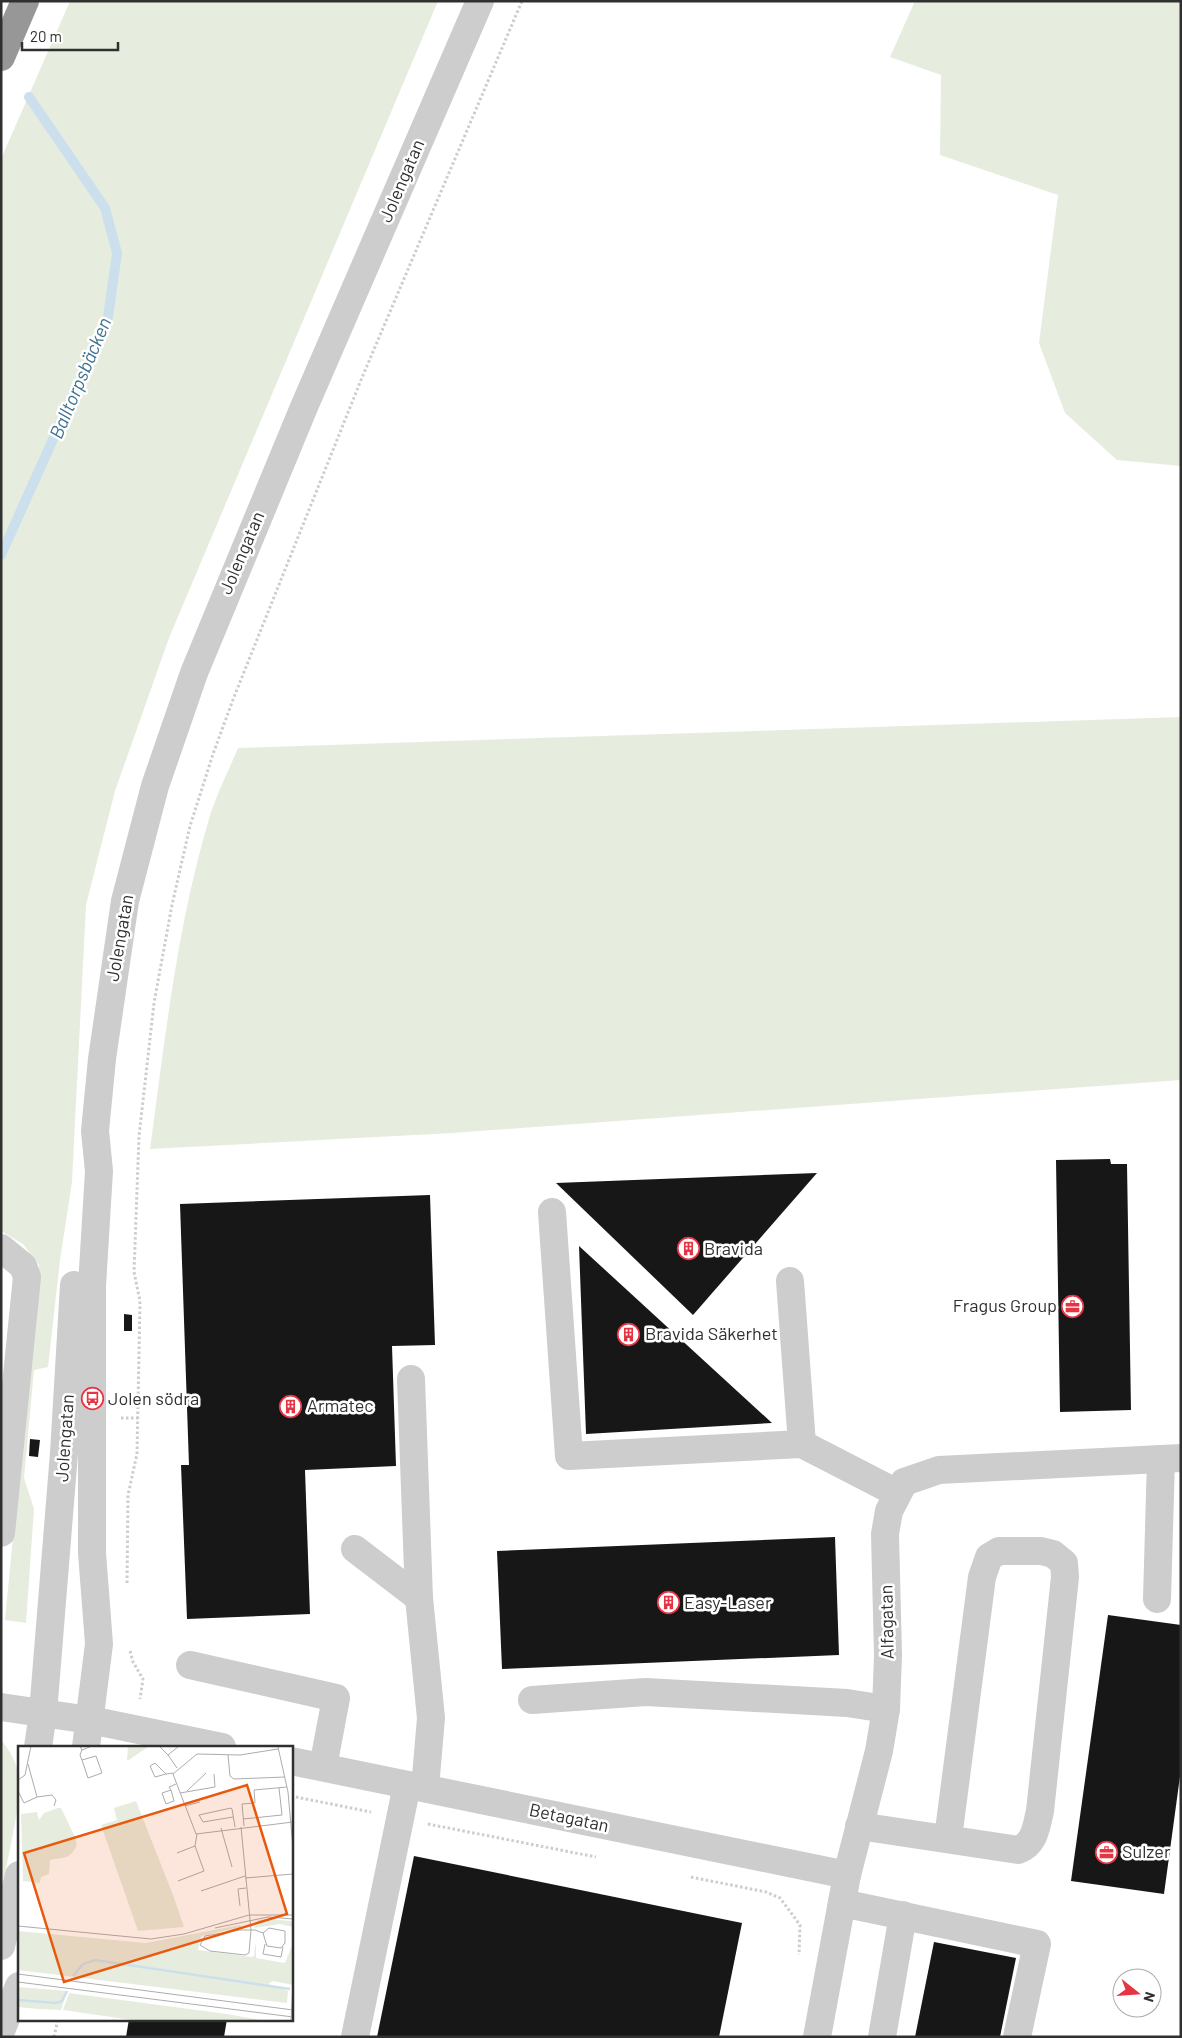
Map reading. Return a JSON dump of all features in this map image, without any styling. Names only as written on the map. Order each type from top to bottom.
[{"type":"highway","points":[[1,57],[26,1]]},
{"type":"street","name":"Jolengatan","points":[[86,1746],[99,1644],[92,1553],[92,1286],[99,1170],[95,1131],[103,1050],[125,902],[155,786],[182,708],[238,562],[480,1]]},
{"type":"street","name":"Jolengatan","points":[[38,1746],[43,1713],[64,1453],[80,1168],[95,1131]]},
{"type":"street","points":[[552,1212],[569,1456],[802,1444],[897,1493],[904,1482],[939,1470],[1171,1458],[1158,1599]]},
{"type":"street","points":[[1,1248],[23,1266],[27,1276],[1,1532]]},
{"type":"street","points":[[790,1281],[802,1444]]},
{"type":"street","points":[[355,2037],[400,1818],[416,1787],[431,1718],[419,1598],[411,1378]]},
{"type":"street","name":"Alfagatan","points":[[816,2037],[847,1875],[879,1751],[886,1709],[888,1655],[886,1534],[889,1511],[897,1493]]},
{"type":"street","points":[[354,1549],[419,1598]]},
{"type":"street","points":[[860,1826],[1018,1850],[1027,1847],[1035,1835],[1040,1811],[1065,1577],[1064,1563],[1053,1554],[1041,1551],[999,1550],[989,1557],[982,1577],[948,1838]]},
{"type":"street","points":[[190,1665],[336,1698],[323,1767]]},
{"type":"street","points":[[532,1700],[646,1692],[847,1703],[886,1709]]},
{"type":"street","points":[[1,1707],[90,1720],[217,1746]]},
{"type":"street","name":"Betagatan","points":[[292,1761],[847,1875]]},
{"type":"street","points":[[1,1946],[18,1879]]},
{"type":"street","points":[[842,1903],[1037,1944],[1017,2037]]},
{"type":"street","points":[[882,2037],[903,1915]]},
{"type":"street","points":[[1,2031],[18,1988]]},
{"type":"path","points":[[127,1590],[128,1495],[137,1454],[138,1418],[140,1301],[134,1272],[139,1136],[154,1003],[172,905],[190,826],[234,697],[357,390],[522,1]]},
{"type":"path","points":[[118,1418],[138,1418]]},
{"type":"path","points":[[130,1648],[133,1662],[143,1679],[136,1729]]},
{"type":"path","points":[[292,1796],[600,1858]]},
{"type":"path","points":[[684,1875],[766,1892],[780,1898],[800,1925],[799,1958]]},
{"type":"path","points":[[54,2037],[58,2020]]},
{"type":"green space","points":[[70,1],[438,1],[169,638],[115,791],[86,905],[72,1182],[60,1260],[48,1367],[34,1370],[24,1478],[34,1509],[26,1623],[5,1620],[39,1265],[23,1244],[1,1231],[1,159]]},
{"type":"green space","points":[[915,1],[1181,1],[1181,466],[1117,460],[1065,413],[1039,343],[1058,195],[940,155],[941,75],[890,57]]},
{"type":"green space","points":[[1181,717],[1181,1080],[452,1133],[150,1149],[173,983],[188,900],[212,810],[238,748]]},
{"type":"green space","points":[[1,1740],[7,1747],[18,1771],[18,1802],[5,1874],[1,1885]]},
{"type":"building","points":[[1110,1159],[1111,1164],[1127,1164],[1131,1410],[1060,1412],[1056,1160]]},
{"type":"building","name":"Bravida","points":[[817,1173],[693,1315],[556,1183]]},
{"type":"building","name":"Armatec","points":[[430,1195],[435,1345],[392,1346],[396,1466],[305,1470],[310,1614],[187,1619],[181,1465],[189,1465],[180,1204]]},
{"type":"building","name":"Bravida Säkerhet","points":[[579,1246],[772,1423],[586,1434]]},
{"type":"building","points":[[124,1314],[132,1315],[132,1331],[124,1331]]},
{"type":"building","points":[[30,1439],[40,1440],[38,1457],[29,1456]]},
{"type":"building","name":"Easy-Laser","points":[[835,1537],[839,1655],[502,1669],[497,1551]]},
{"type":"building","points":[[1108,1615],[1181,1625],[1181,1769],[1164,1894],[1071,1881]]},
{"type":"building","points":[[414,1856],[742,1923],[719,2037],[377,2037]]},
{"type":"building","points":[[934,1942],[1016,1958],[1000,2037],[915,2037]]},
{"type":"building","points":[[129,2020],[227,2020],[224,2037],[126,2037]]},
{"type":"waterway","name":"Balltorpsbäcken","points":[[1,555],[108,317],[117,253],[105,208],[29,97]]},
{"type":"place","name":"Bravida","points":[[688,1249]]},
{"type":"place","name":"Fragus Group","points":[[1073,1306]]},
{"type":"place","name":"Bravida Säkerhet","points":[[629,1334]]},
{"type":"place","name":"Jolen södra","points":[[92,1399]]},
{"type":"place","name":"Armatec","points":[[291,1406]]},
{"type":"place","name":"Easy-Laser","points":[[668,1603]]},
{"type":"place","name":"Sulzer","points":[[1106,1852]]}]
